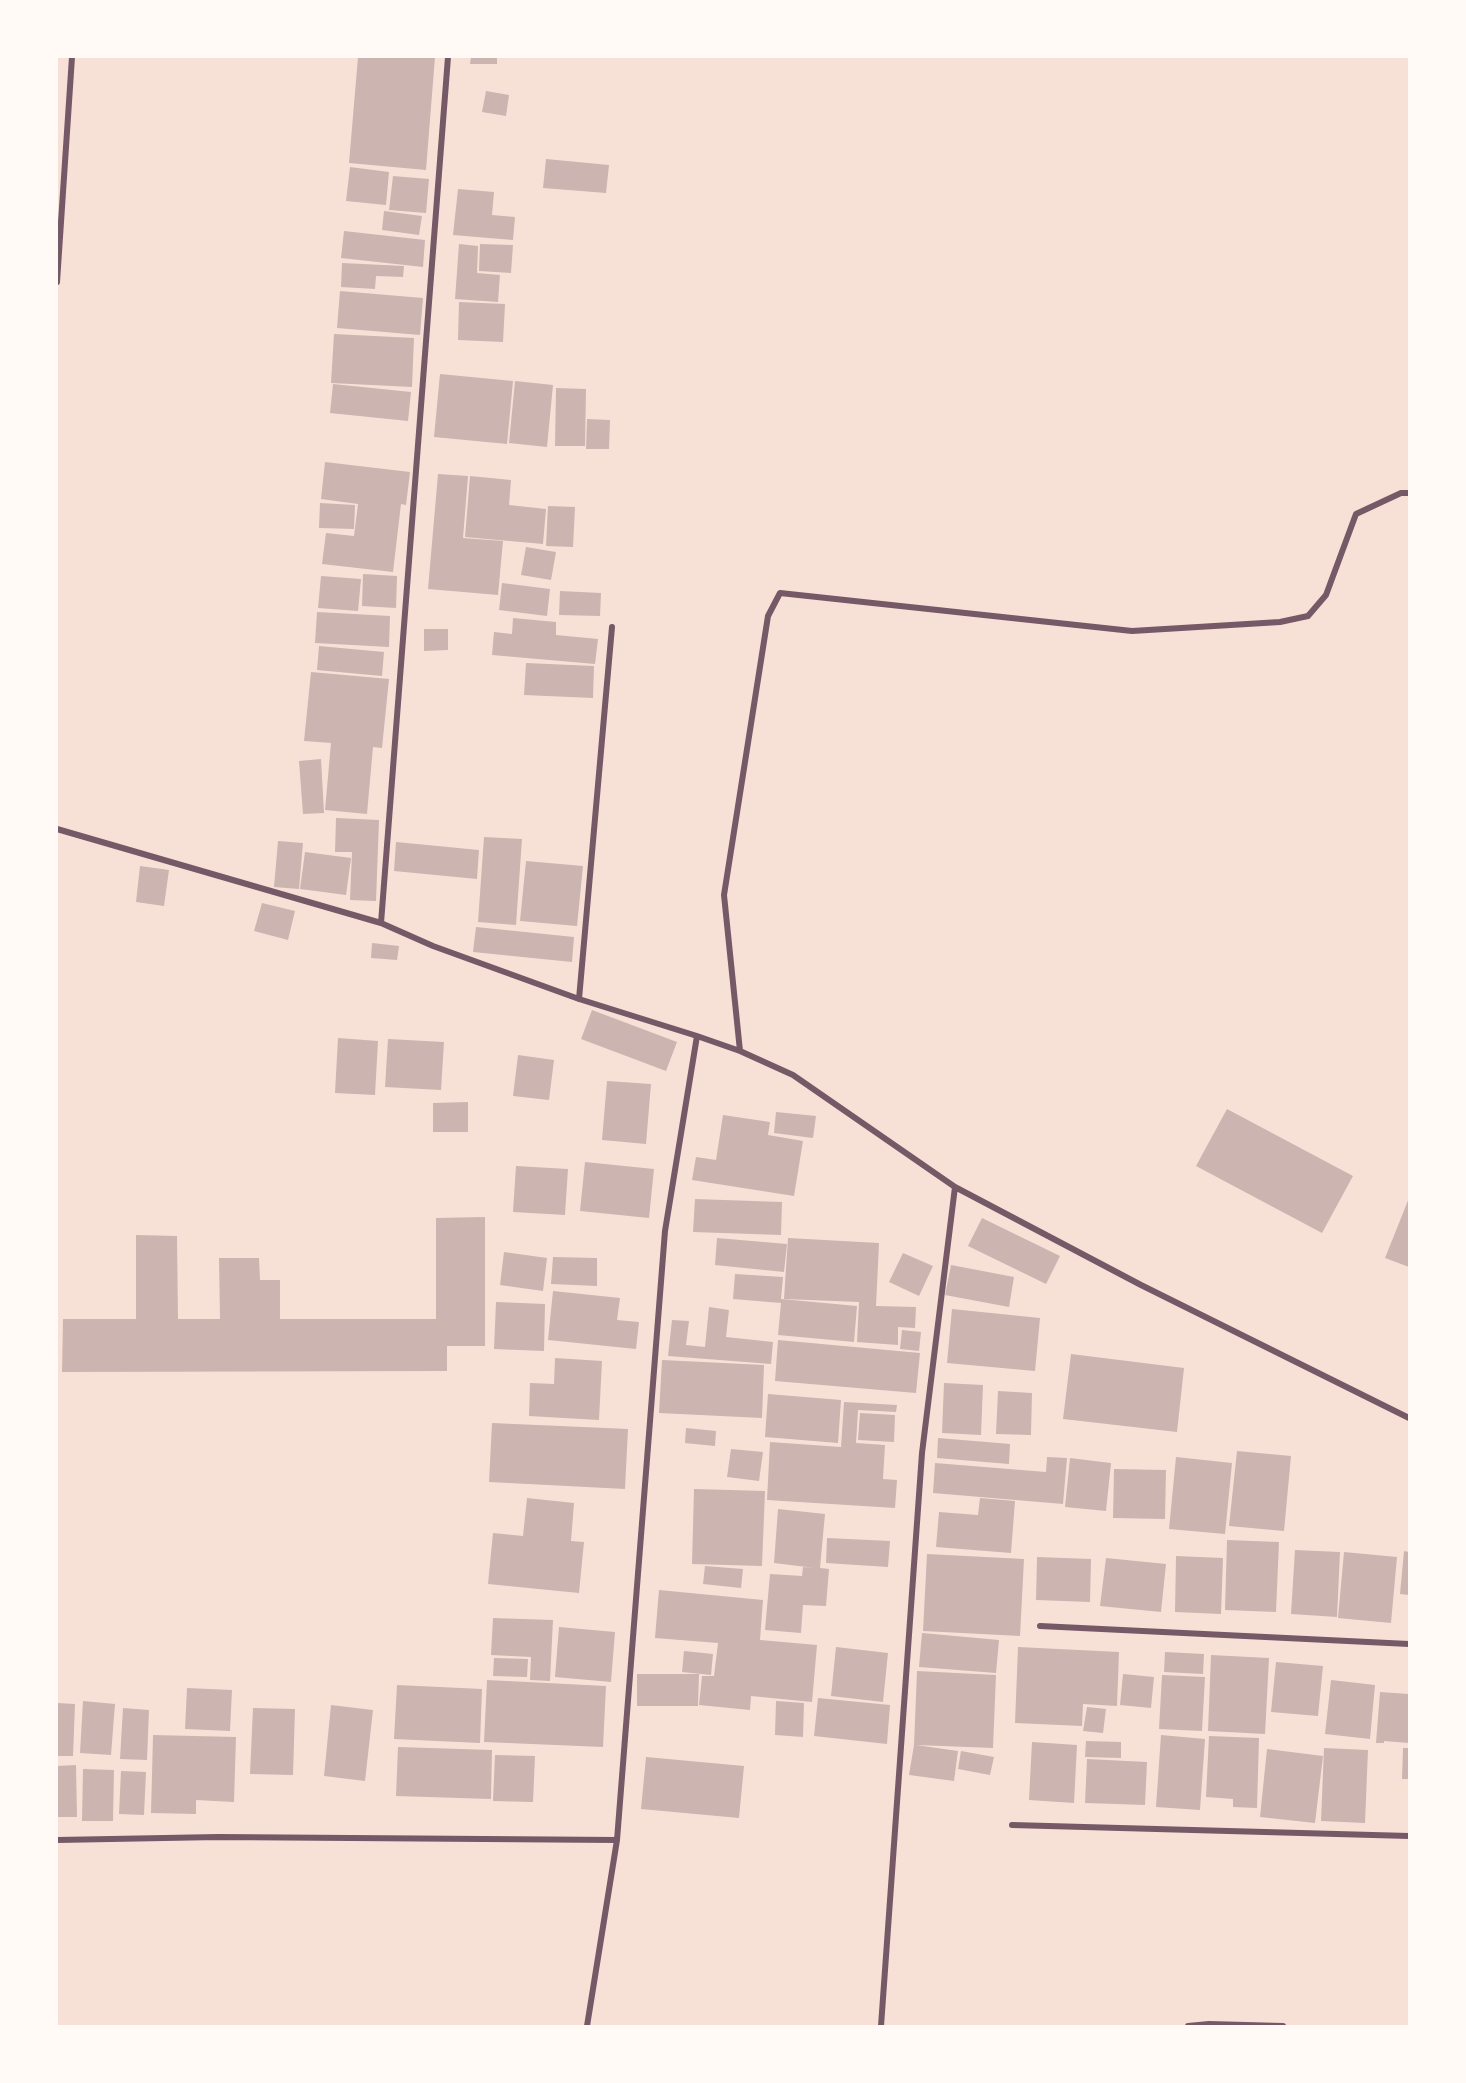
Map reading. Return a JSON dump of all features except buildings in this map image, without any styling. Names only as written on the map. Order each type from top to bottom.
[{"type":"street","points":[[57,282],[72,57]]},
{"type":"street","points":[[381,923],[448,57]]},
{"type":"street","points":[[740,1052],[724,895],[768,616],[780,593],[1132,631],[1280,622],[1308,616],[1326,595],[1356,514],[1401,492],[1409,493]]},
{"type":"street","points":[[579,999],[612,627]]},
{"type":"street","points":[[57,829],[381,923],[433,945],[579,999],[698,1036],[793,1075],[955,1188],[1141,1286],[1409,1418]]},
{"type":"street","points":[[587,2026],[617,1840],[666,1231],[698,1036]]},
{"type":"street","points":[[881,2026],[922,1453],[955,1188]]},
{"type":"street","points":[[1040,1626],[1409,1644]]},
{"type":"street","points":[[1012,1826],[1409,1836]]},
{"type":"street","points":[[57,1840],[218,1837],[617,1840]]},
{"type":"street","points":[[1188,2026],[1283,2026]]}]
